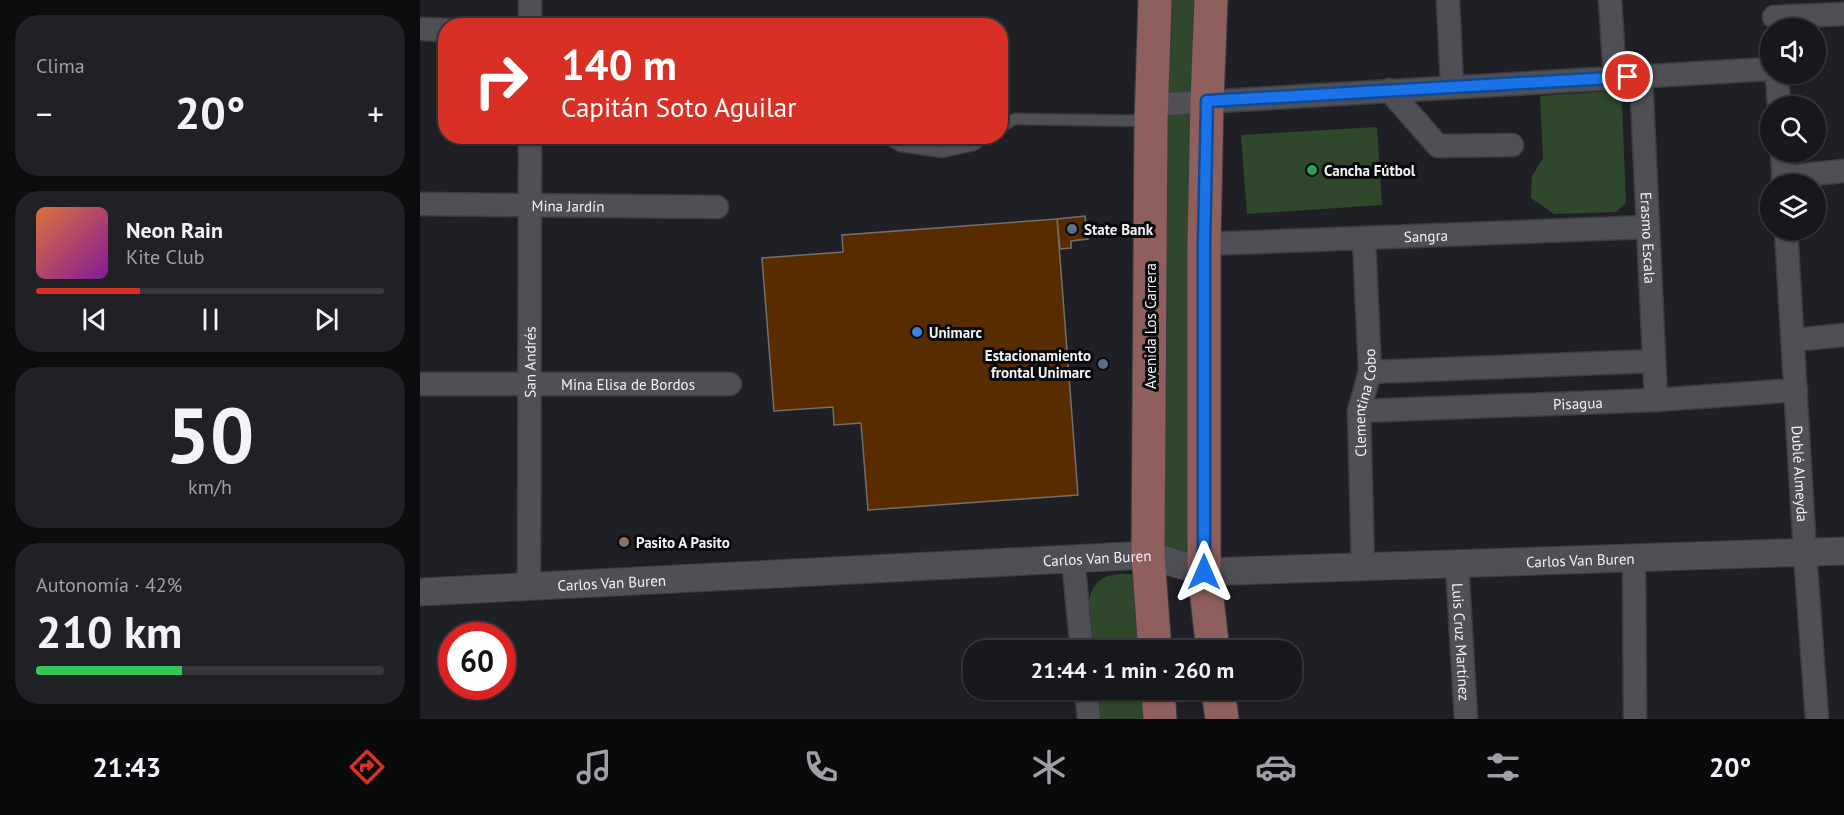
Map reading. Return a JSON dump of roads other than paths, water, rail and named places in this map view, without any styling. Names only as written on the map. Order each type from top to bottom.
[{"type":"main road","name":"Avenida Los Carrera","points":[[1154,640],[1148,555],[1151,113],[1155,0]]},
{"type":"main road","points":[[1211,0],[1204,244],[1204,572],[1212,640]]},
{"type":"main road","points":[[1159,700],[1160,719]]},
{"type":"main road","points":[[1219,700],[1221,719]]},
{"type":"street","points":[[530,0],[530,18]]},
{"type":"street","points":[[1448,0],[1452,87]]},
{"type":"street","points":[[1610,0],[1615,78]]},
{"type":"street","points":[[1774,15],[1844,14]]},
{"type":"street","points":[[420,29],[438,30]]},
{"type":"street","points":[[1151,113],[1207,101],[1760,70]]},
{"type":"street","name":"Erasmo Escala","points":[[1641,76],[1656,400]]},
{"type":"street","points":[[1389,90],[1438,146],[1512,145]]},
{"type":"street","name":"San Andrés","points":[[529,586],[530,144]]},
{"type":"street","points":[[1826,174],[1844,171]]},
{"type":"street","name":"Mina Jardín","points":[[420,204],[717,207]]},
{"type":"street","name":"Sangra","points":[[1204,244],[1648,227]]},
{"type":"street","name":"Clementina Cobo","points":[[1363,567],[1359,411],[1370,372],[1364,238]]},
{"type":"street","name":"Dublé Almeyda","points":[[1787,240],[1817,719]]},
{"type":"street","points":[[1793,340],[1844,335]]},
{"type":"street","points":[[1370,372],[1654,361]]},
{"type":"street","name":"Mina Elisa de Bordos","points":[[420,384],[730,384]]},
{"type":"street","name":"Pisagua","points":[[1359,411],[1656,400],[1796,390]]},
{"type":"street","name":"Carlos Van Buren","points":[[420,592],[1148,555],[1204,572],[1844,551]]},
{"type":"street","points":[[1634,558],[1635,719]]},
{"type":"street","points":[[1072,559],[1081,640]]},
{"type":"street","name":"Luis Cruz Martínez","points":[[1457,564],[1466,719]]},
{"type":"street","points":[[1087,700],[1089,719]]},
{"type":"lane","points":[[1008,123],[1014,119],[1151,113]]},
{"type":"lane","points":[[897,144],[942,152],[975,144]]},
{"type":"place","name":"Cancha Fútbol","points":[[1312,170]]},
{"type":"place","name":"State Bank","points":[[1072,229]]},
{"type":"place","name":"Unimarc","points":[[917,332]]},
{"type":"place","name":"Estacionamiento frontal Unimarc","points":[[1103,364]]},
{"type":"place","name":"Pasito A Pasito","points":[[624,542]]}]
